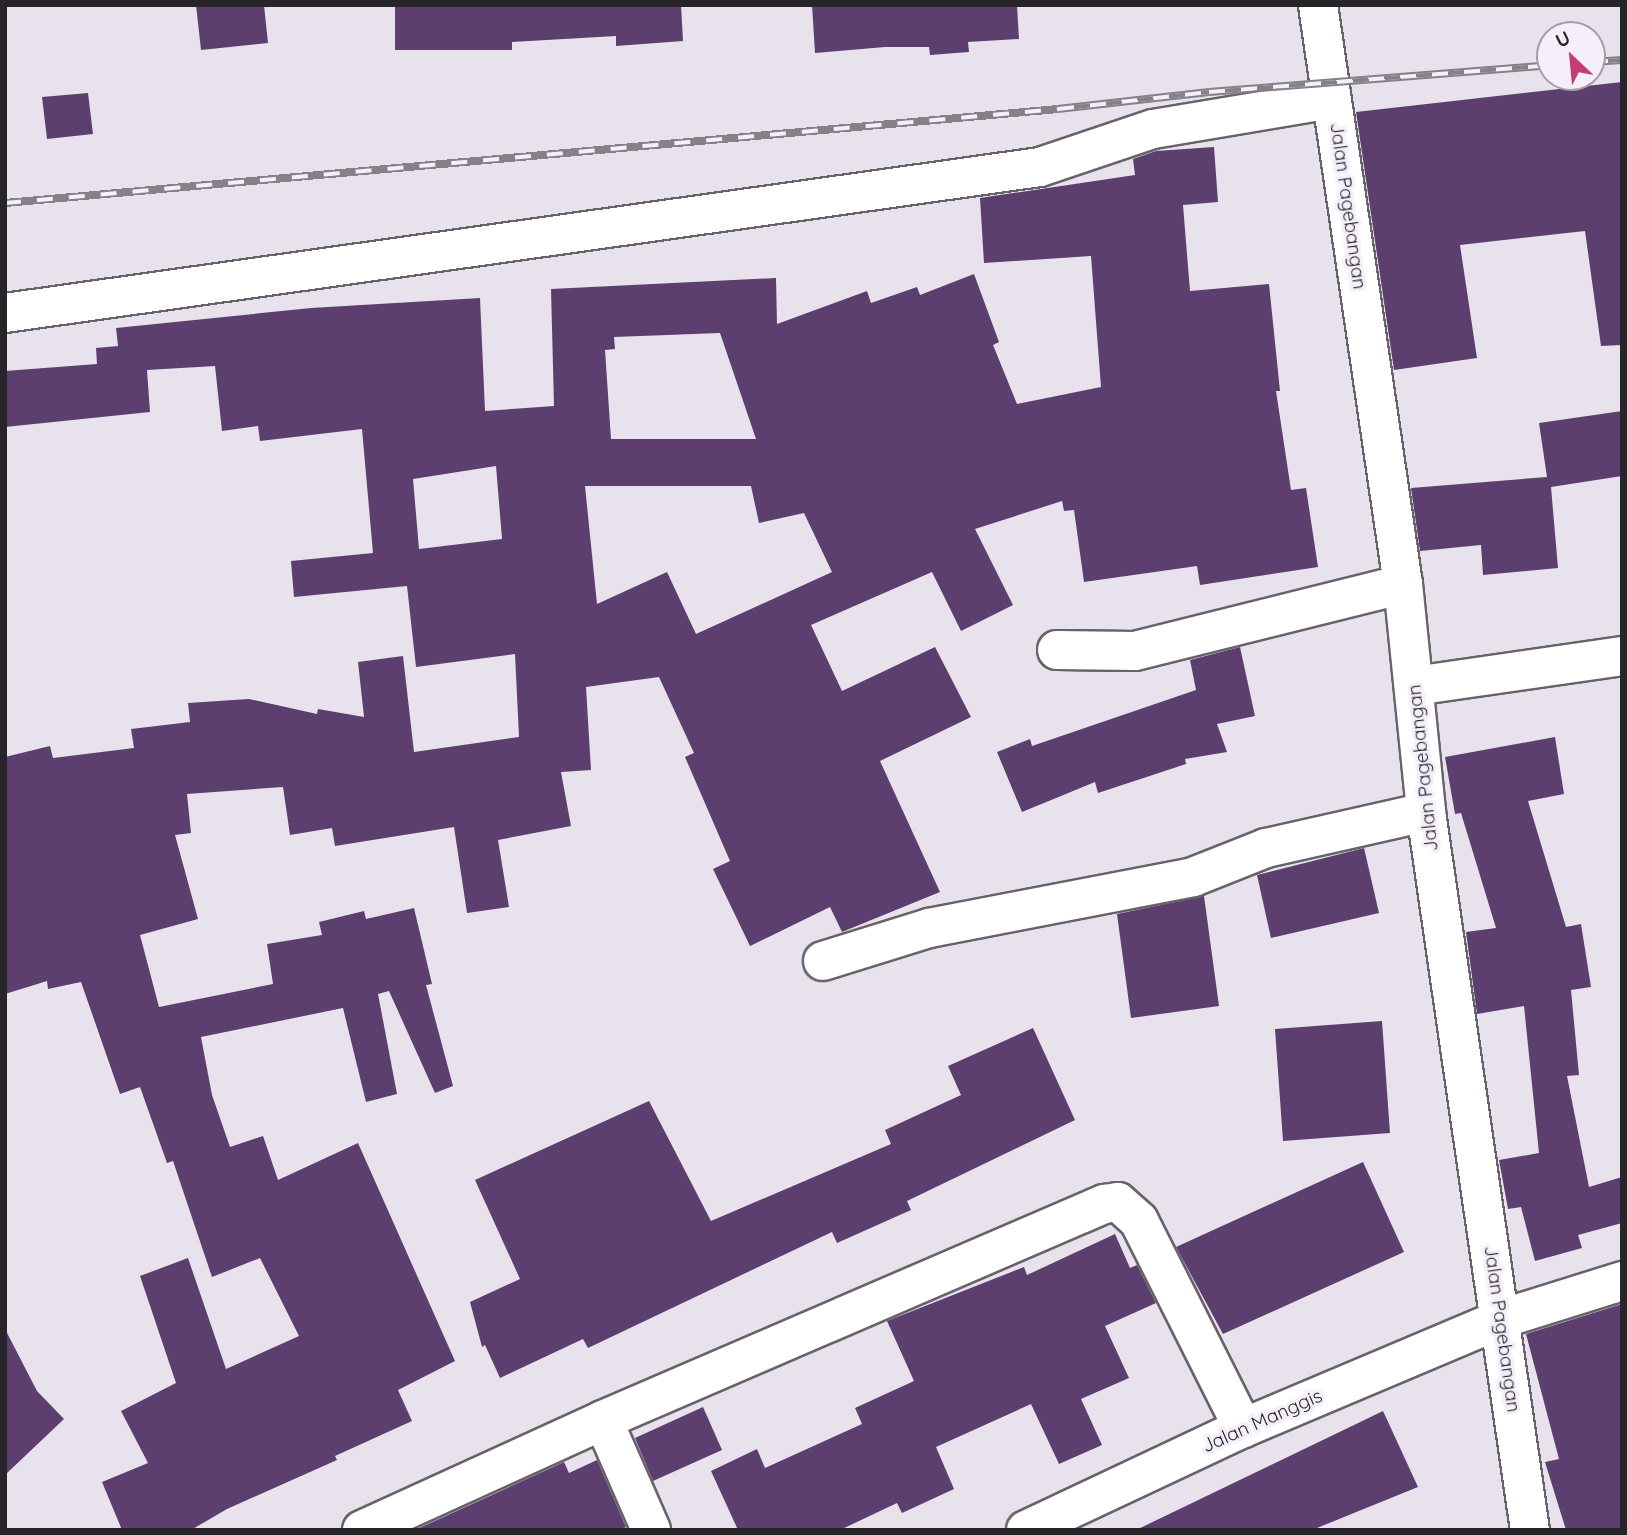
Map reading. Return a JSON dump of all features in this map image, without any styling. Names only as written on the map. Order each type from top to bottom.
[{"type":"street","name":"Jalan Pagebangan","points":[[1318,5],[1403,584],[1426,812],[1530,1530]]},
{"type":"street","points":[[5,313],[1040,167],[1153,129],[1332,99]]},
{"type":"street","points":[[1057,650],[1135,651],[1403,584]]},
{"type":"street","points":[[1413,686],[1622,656]]},
{"type":"street","points":[[823,961],[941,925],[1193,877],[1266,848],[1426,812]]},
{"type":"street","points":[[362,1530],[603,1420],[1104,1204],[1118,1202],[1139,1221],[1242,1428]]},
{"type":"street","name":"Jalan Manggis","points":[[1026,1530],[1242,1428],[1501,1319],[1622,1281]]},
{"type":"street","points":[[603,1420],[651,1530]]},
{"type":"building","points":[[196,5],[264,5],[268,43],[201,50]]},
{"type":"building","points":[[395,5],[681,5],[683,41],[616,46],[616,36],[512,42],[512,50],[395,50]]},
{"type":"building","points":[[812,5],[1017,5],[1019,39],[968,42],[969,52],[930,55],[929,47],[885,47],[815,53]]},
{"type":"building","points":[[1622,82],[1622,345],[1601,346],[1585,231],[1460,245],[1477,358],[1394,370],[1356,112],[1542,91],[1606,91],[1606,84]]},
{"type":"building","points":[[88,93],[93,134],[47,139],[42,97]]},
{"type":"building","points":[[1214,147],[1218,202],[1183,205],[1190,291],[1269,284],[1280,391],[1276,391],[1291,490],[1306,488],[1318,567],[1200,585],[1197,566],[1084,582],[1074,510],[1064,511],[1062,501],[975,529],[1013,605],[961,631],[932,572],[811,625],[842,691],[935,647],[971,717],[880,761],[940,892],[842,932],[830,907],[750,946],[713,869],[730,861],[685,757],[694,753],[659,677],[586,687],[591,770],[561,772],[571,826],[498,840],[509,907],[467,913],[454,827],[335,846],[332,828],[290,835],[283,787],[187,794],[191,833],[175,835],[198,919],[140,935],[159,1007],[273,984],[267,944],[322,935],[319,922],[364,911],[366,919],[414,908],[432,984],[426,985],[453,1086],[435,1093],[389,991],[378,994],[397,1094],[366,1102],[343,1008],[201,1037],[212,1095],[230,1147],[263,1136],[278,1180],[358,1143],[455,1361],[398,1390],[412,1421],[335,1456],[337,1460],[227,1509],[191,1530],[122,1530],[102,1482],[148,1463],[121,1411],[176,1383],[140,1276],[188,1258],[226,1369],[299,1336],[260,1258],[212,1277],[173,1161],[167,1163],[140,1087],[120,1094],[81,982],[48,989],[47,981],[5,994],[5,757],[50,746],[53,758],[134,748],[131,729],[190,722],[188,703],[249,699],[317,714],[318,709],[364,717],[358,662],[403,656],[414,752],[519,737],[515,654],[416,667],[407,586],[294,597],[291,561],[373,553],[362,429],[260,441],[258,426],[222,431],[215,366],[147,370],[150,412],[5,427],[5,371],[97,364],[96,348],[118,346],[116,328],[311,308],[480,298],[485,411],[554,406],[551,289],[776,278],[777,324],[867,291],[871,303],[917,287],[920,295],[974,274],[999,342],[993,345],[1017,404],[1101,387],[1091,256],[984,263],[980,198],[1135,175],[1133,159],[1156,151]],"holes":[[[720,333],[756,439],[611,439],[605,350],[615,349],[614,337]],[[496,466],[502,539],[419,549],[413,479]],[[585,486],[751,486],[759,523],[804,513],[832,572],[696,634],[667,572],[597,604]]]},
{"type":"building","points":[[1622,411],[1622,476],[1551,487],[1558,568],[1483,575],[1481,545],[1420,551],[1411,488],[1547,477],[1539,423]]},
{"type":"building","points":[[1240,647],[1255,716],[1217,724],[1227,752],[1185,759],[1186,764],[1098,793],[1095,782],[1022,812],[997,752],[1030,739],[1032,746],[1196,690],[1190,660]]},
{"type":"building","points":[[1555,737],[1564,794],[1528,801],[1566,927],[1581,924],[1591,987],[1571,990],[1579,1075],[1567,1076],[1589,1187],[1622,1177],[1622,1223],[1578,1235],[1582,1248],[1535,1261],[1521,1207],[1508,1209],[1499,1160],[1539,1153],[1524,1006],[1477,1014],[1466,932],[1496,928],[1461,813],[1455,814],[1445,757]]},
{"type":"building","points":[[1364,848],[1379,913],[1271,938],[1257,875]]},
{"type":"building","points":[[1204,896],[1219,1006],[1131,1018],[1117,914]]},
{"type":"building","points":[[1382,1021],[1390,1133],[1283,1141],[1275,1029]]},
{"type":"building","points":[[1033,1028],[1075,1120],[907,1201],[911,1210],[837,1243],[832,1232],[588,1348],[583,1339],[500,1378],[485,1345],[482,1347],[470,1302],[520,1279],[475,1180],[649,1101],[711,1221],[891,1144],[885,1130],[961,1095],[948,1066]]},
{"type":"building","points":[[1363,1162],[1404,1252],[1223,1334],[1176,1247]]},
{"type":"building","points":[[1115,1234],[1130,1268],[1137,1265],[1156,1303],[1105,1326],[1129,1378],[1081,1399],[1102,1445],[1059,1464],[1031,1404],[936,1447],[954,1489],[902,1513],[897,1503],[840,1530],[738,1530],[711,1471],[757,1449],[765,1468],[862,1424],[855,1408],[914,1381],[887,1321],[1024,1267],[1027,1275]]},
{"type":"building","points":[[1622,1304],[1622,1530],[1566,1530],[1545,1462],[1559,1459],[1526,1334]]},
{"type":"building","points":[[5,1329],[37,1391],[64,1419],[5,1475]]},
{"type":"building","points":[[703,1407],[722,1450],[653,1481],[635,1438]]},
{"type":"building","points":[[1383,1411],[1418,1487],[1312,1530],[1136,1530]]},
{"type":"building","points":[[597,1460],[626,1527],[621,1530],[415,1530],[564,1462],[569,1473]]},
{"type":"railway","points":[[1606,61],[1622,60]]},
{"type":"railway","points":[[5,203],[1058,109],[1209,92],[1536,66]]}]
